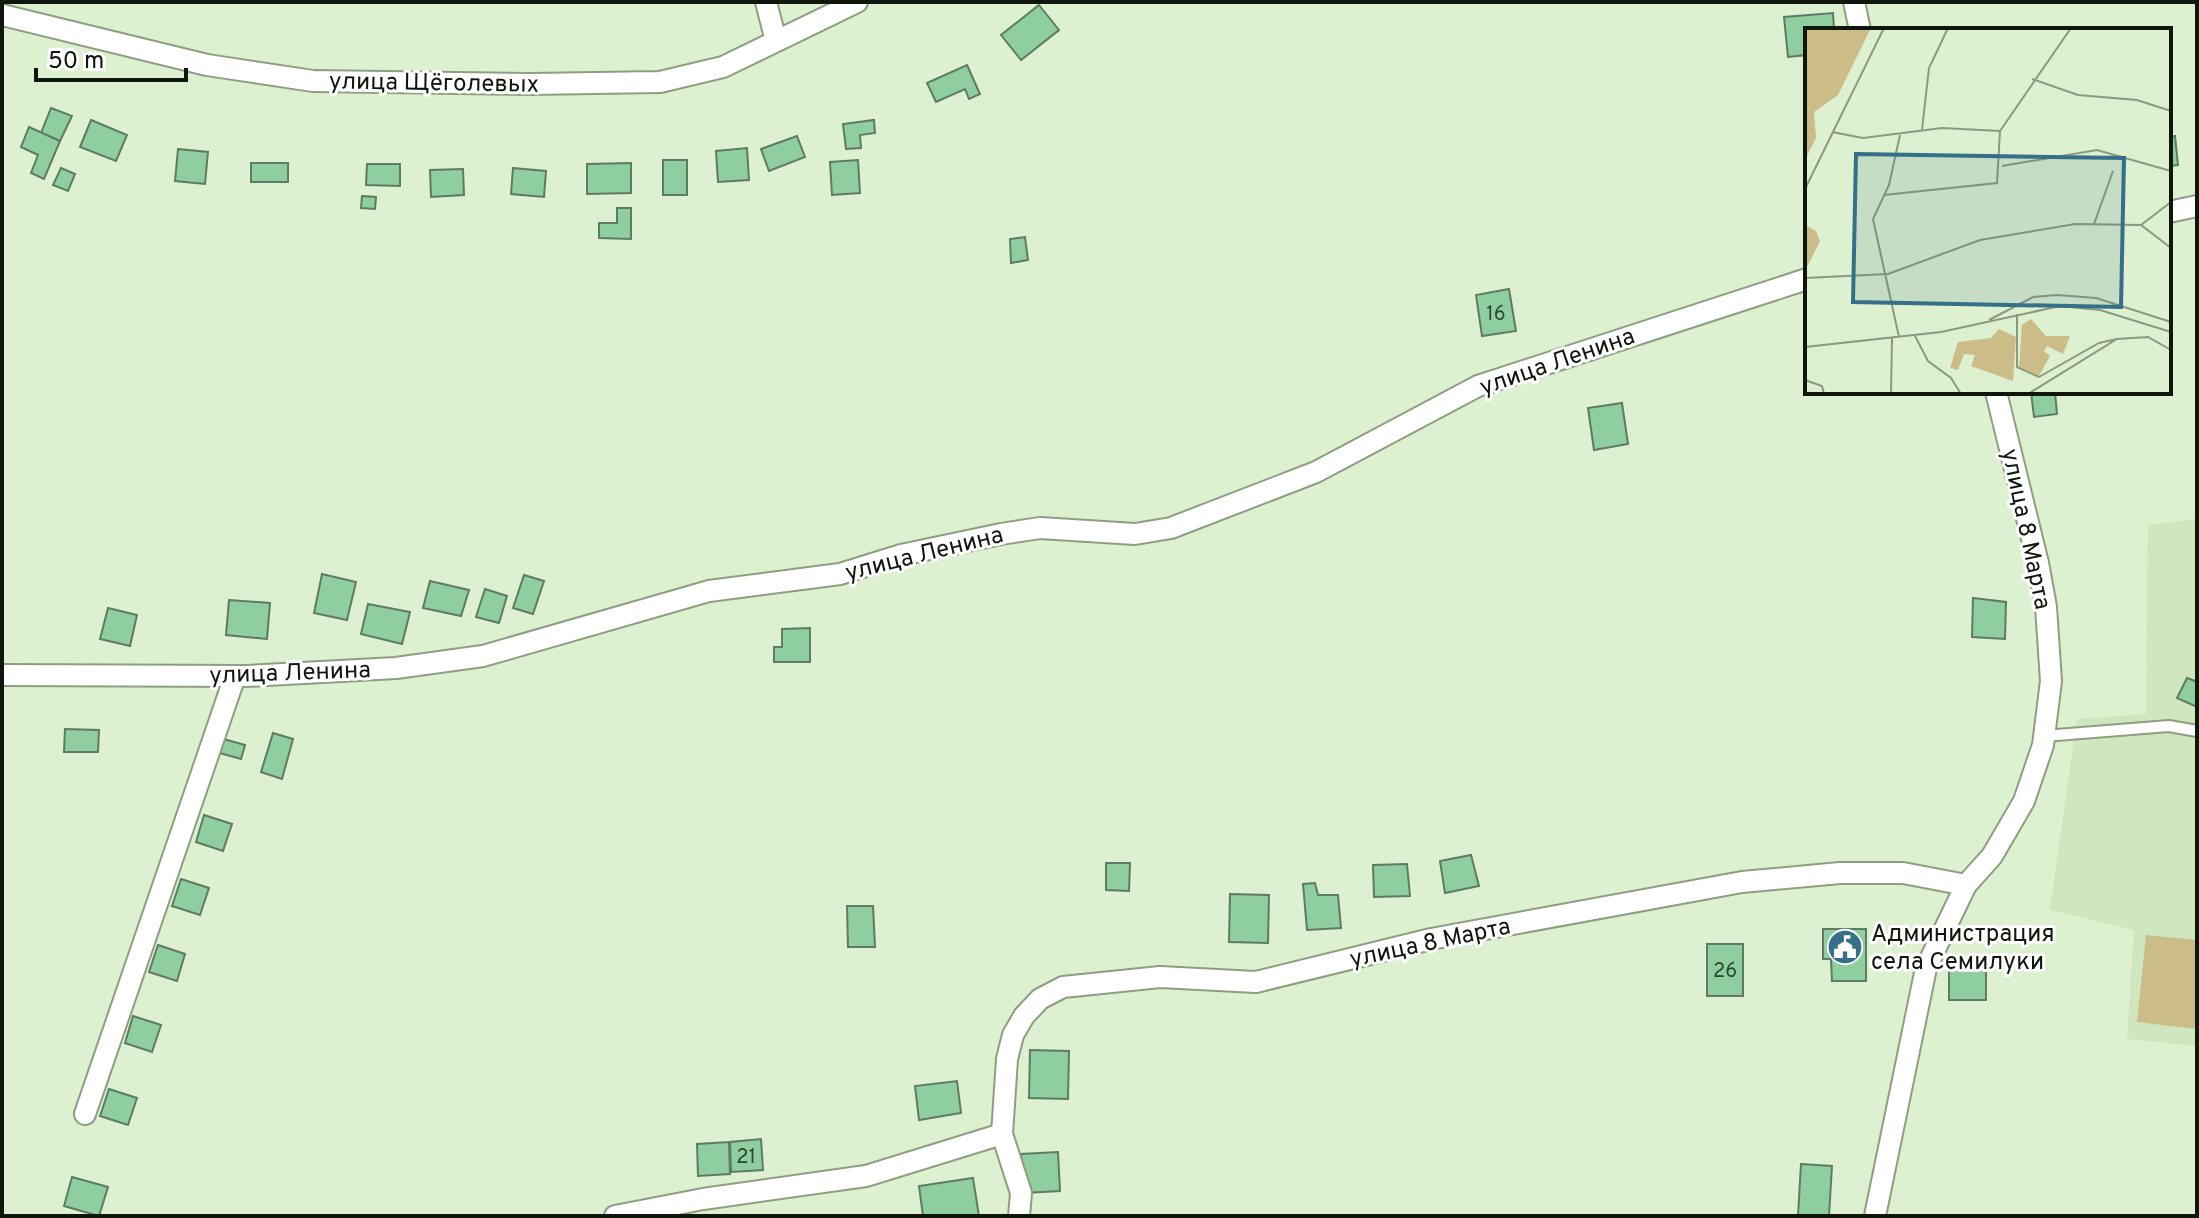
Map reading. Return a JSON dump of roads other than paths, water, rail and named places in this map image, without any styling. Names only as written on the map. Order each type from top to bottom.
[{"type":"street","points":[[766,2],[776,41]]},
{"type":"street","name":"улица Щёголевых","points":[[2,15],[207,65],[313,81],[660,82],[723,67],[857,2]]},
{"type":"street","points":[[1854,2],[1860,28]]},
{"type":"street","points":[[2171,212],[2197,206]]},
{"type":"street","name":"улица Ленина","points":[[2,675],[235,676],[396,668],[483,656],[709,591],[840,574],[901,555],[1001,534],[1055,528],[1135,534],[1171,528],[1316,472],[1478,386],[1805,280]]},
{"type":"street","name":"улица 8 Марта","points":[[1875,1216],[1926,968],[1966,885],[1992,856],[2024,801],[2044,736],[2051,681],[2046,607],[1996,394]]},
{"type":"street","points":[[85,1114],[235,676]]},
{"type":"street","name":"улица 8 Марта","points":[[1019,1216],[1021,1193],[1002,1134],[1007,1059],[1013,1035],[1040,999],[1063,987],[1160,977],[1256,982],[1431,939],[1742,882],[1840,873],[1903,873],[1966,885]]},
{"type":"street","points":[[615,1216],[703,1199],[866,1176],[1002,1134]]},
{"type":"lane","points":[[2044,736],[2169,726],[2197,731]]},
{"type":"place","name":"Администрация села Семилуки","points":[[1845,947]]}]
